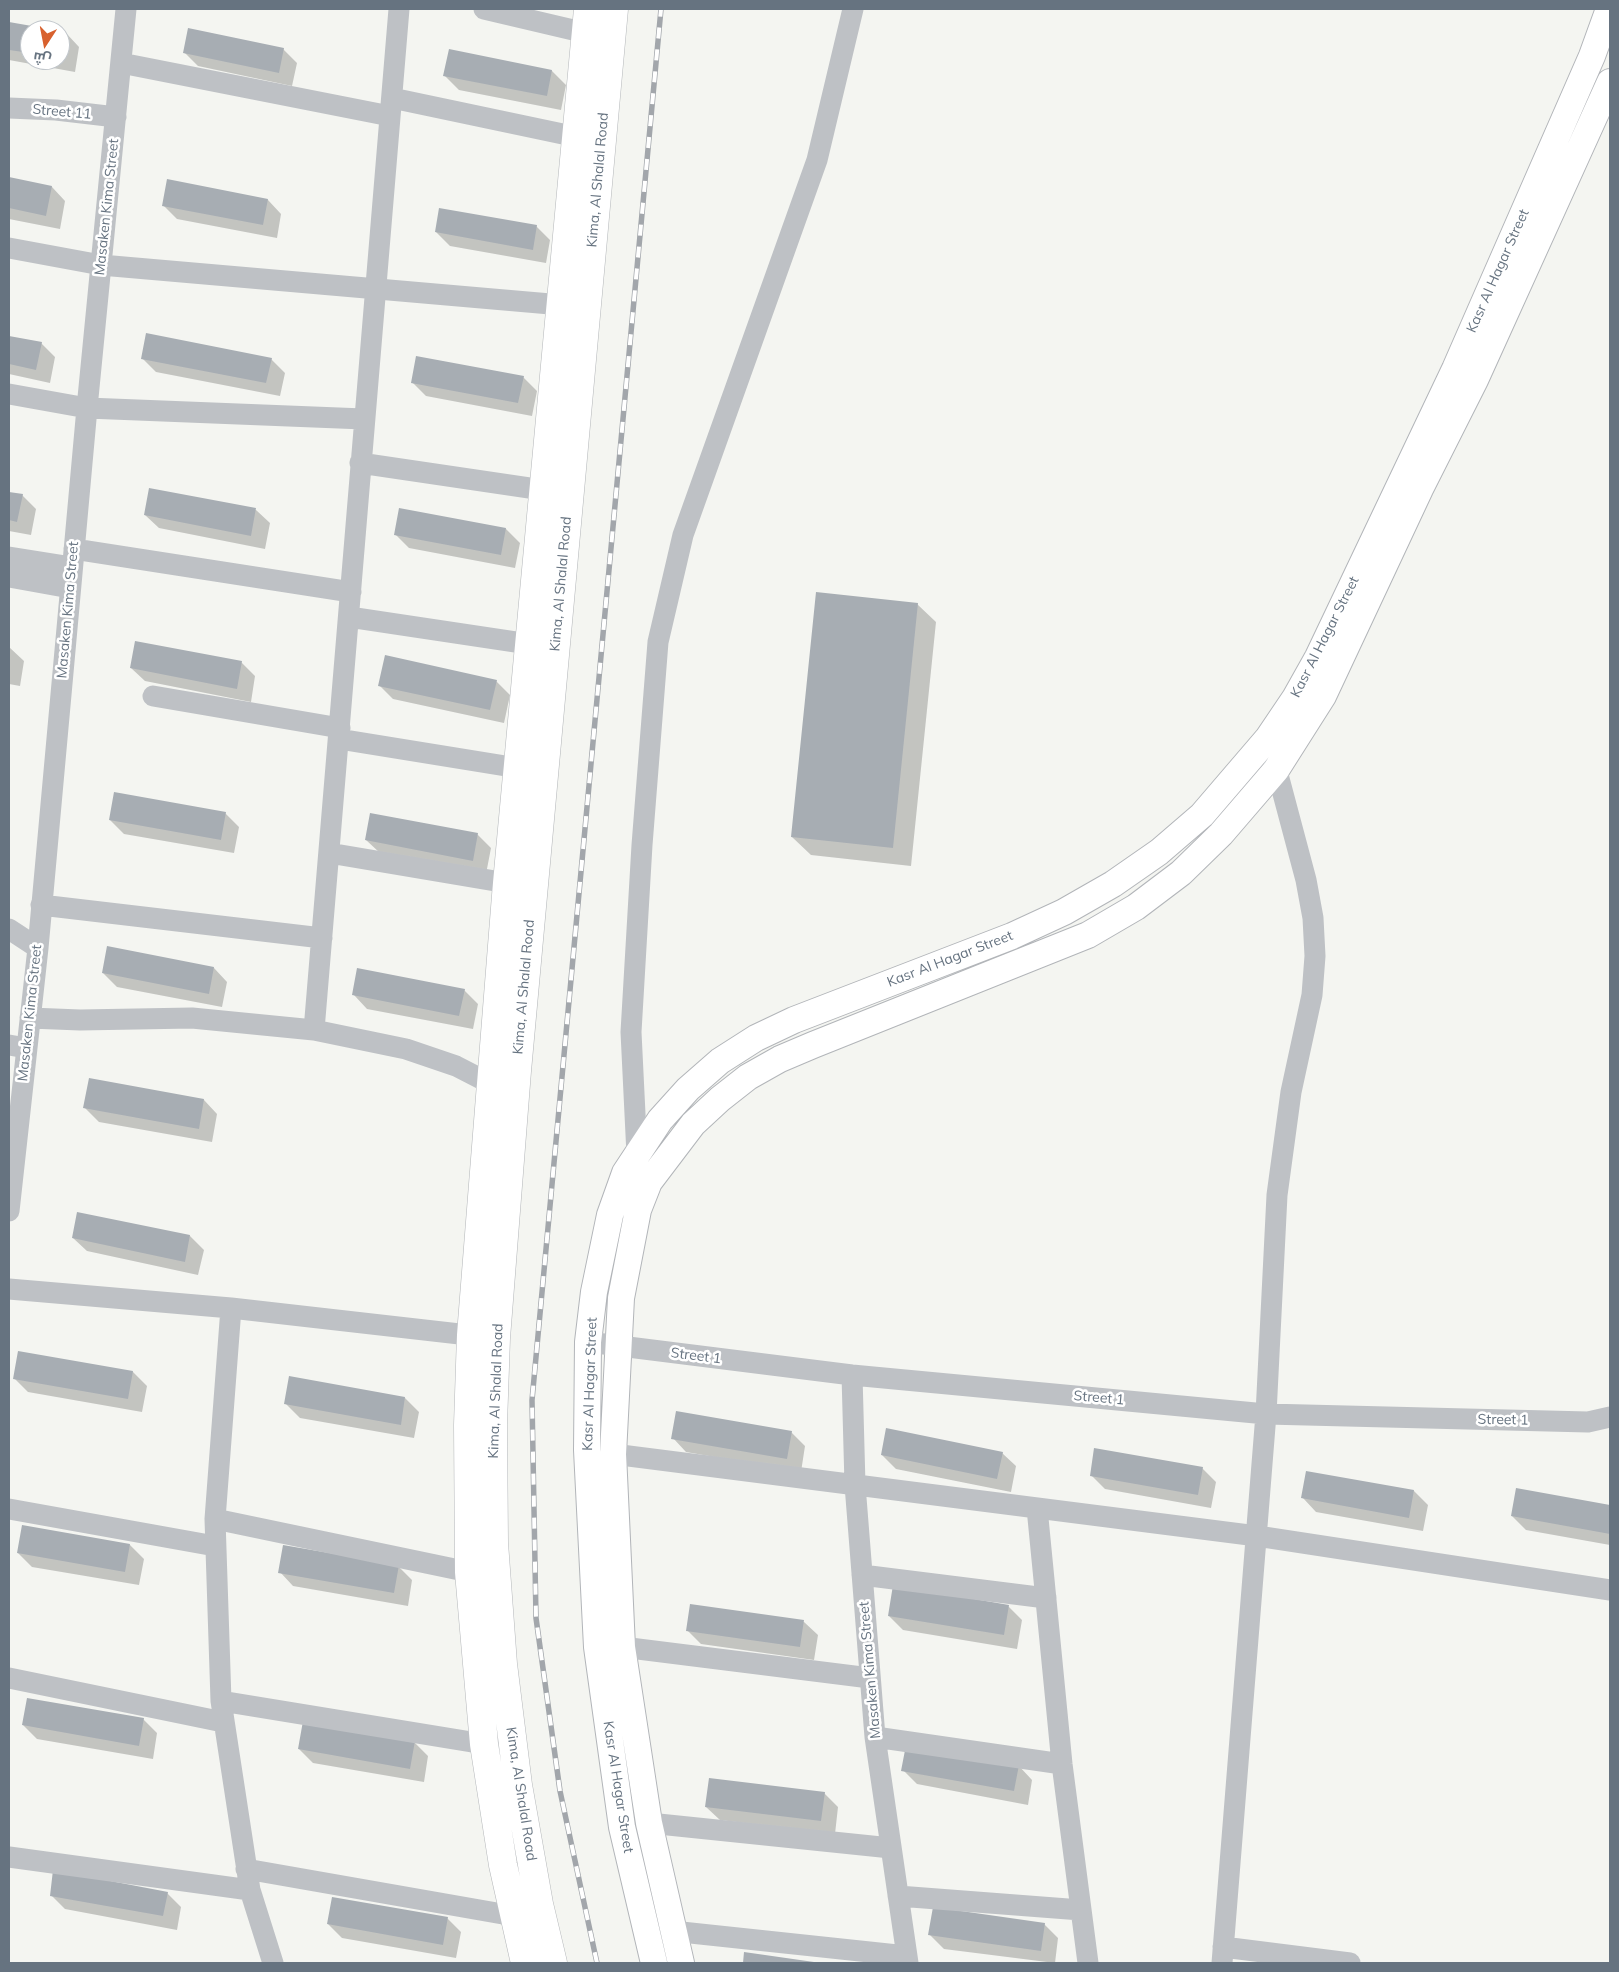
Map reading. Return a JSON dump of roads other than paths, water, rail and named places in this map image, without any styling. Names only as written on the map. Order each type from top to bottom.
[{"type":"highway","name":"Kima, Al Shalal Road","points":[[553,1963],[539,1904],[518,1784],[503,1664],[494,1543],[493,1424],[483,1337],[491,1084],[507,883],[543,490],[614,9]]},
{"type":"highway","name":"Kima, Al Shalal Road","points":[[525,1963],[503,1865],[484,1744],[469,1572],[468,1425],[483,1337],[518,1061],[569,322],[577,136],[587,21]]},
{"type":"main road","name":"Kasr Al Hagar Street","points":[[1465,374],[1535,186],[1592,56],[1609,9]]},
{"type":"main road","name":"Kasr Al Hagar Street","points":[[654,1963],[622,1827],[597,1647],[587,1450],[588,1342],[594,1292],[610,1215],[622,1180],[660,1120],[688,1088],[720,1061],[756,1038],[794,1020],[1012,936],[1064,912],[1113,884],[1159,852],[1202,815],[1268,738],[1295,698],[1318,657],[1411,484],[1465,374],[1559,196],[1610,82]]},
{"type":"main road","points":[[1535,186],[1559,196]]},
{"type":"main road","name":"Kasr Al Hagar Street","points":[[681,1963],[672,1931],[649,1823],[622,1647],[613,1454],[621,1298],[638,1210],[649,1182],[694,1124],[720,1099],[748,1078],[780,1059],[1045,954],[1088,935],[1136,907],[1181,873],[1221,834],[1276,770],[1305,726],[1339,665],[1411,484]]},
{"type":"main road","points":[[637,1155],[649,1182]]},
{"type":"street","name":"Masaken Kima Street","points":[[9,1211],[18,1047],[30,1018],[38,948],[86,408],[126,9]]},
{"type":"street","points":[[314,1030],[399,9]]},
{"type":"street","points":[[484,9],[587,21]]},
{"type":"street","points":[[637,1155],[631,1032],[642,845],[658,642],[683,535],[816,160],[853,9]]},
{"type":"street","points":[[121,63],[577,136]]},
{"type":"street","name":"Street 11","points":[[9,108],[56,110],[116,117]]},
{"type":"street","points":[[9,248],[101,265],[376,289],[569,322]]},
{"type":"street","points":[[9,394],[86,408],[364,419]]},
{"type":"street","points":[[360,464],[543,490]]},
{"type":"street","points":[[9,557],[73,558],[351,592]]},
{"type":"street","points":[[9,577],[70,588]]},
{"type":"street","points":[[349,617],[529,644]]},
{"type":"street","points":[[153,696],[518,768]]},
{"type":"street","points":[[1268,738],[1306,880],[1313,918],[1315,956],[1312,995],[1291,1092],[1277,1195],[1266,1414],[1222,1955],[1350,1963]]},
{"type":"street","points":[[329,853],[507,883]]},
{"type":"street","points":[[41,905],[322,938]]},
{"type":"street","points":[[9,929],[38,948]]},
{"type":"street","points":[[30,1018],[80,1020],[192,1018],[314,1030],[406,1049],[456,1066],[491,1084]]},
{"type":"street","points":[[9,1289],[231,1308],[483,1337]]},
{"type":"street","points":[[231,1308],[215,1519],[222,1711],[250,1890],[273,1963]]},
{"type":"street","name":"Street 1","points":[[588,1342],[852,1375],[1266,1414],[1588,1422],[1610,1417]]},
{"type":"street","name":"Masaken Kima Street","points":[[852,1375],[855,1485],[875,1737],[907,1960]]},
{"type":"street","points":[[613,1454],[1257,1536],[1610,1590]]},
{"type":"street","points":[[1037,1508],[1062,1764],[1088,1963]]},
{"type":"street","points":[[9,1510],[215,1546]]},
{"type":"street","points":[[215,1519],[469,1572]]},
{"type":"street","points":[[862,1575],[1046,1598]]},
{"type":"street","points":[[622,1647],[870,1678]]},
{"type":"street","points":[[9,1678],[222,1711],[484,1744]]},
{"type":"street","points":[[875,1737],[1062,1764]]},
{"type":"street","points":[[649,1823],[891,1848]]},
{"type":"street","points":[[9,1856],[250,1890]]},
{"type":"street","points":[[246,1869],[514,1916]]},
{"type":"street","points":[[898,1896],[1081,1910]]},
{"type":"street","points":[[672,1931],[907,1960]]},
{"type":"railway","points":[[597,1963],[560,1791],[536,1618],[532,1400],[661,9]]}]
